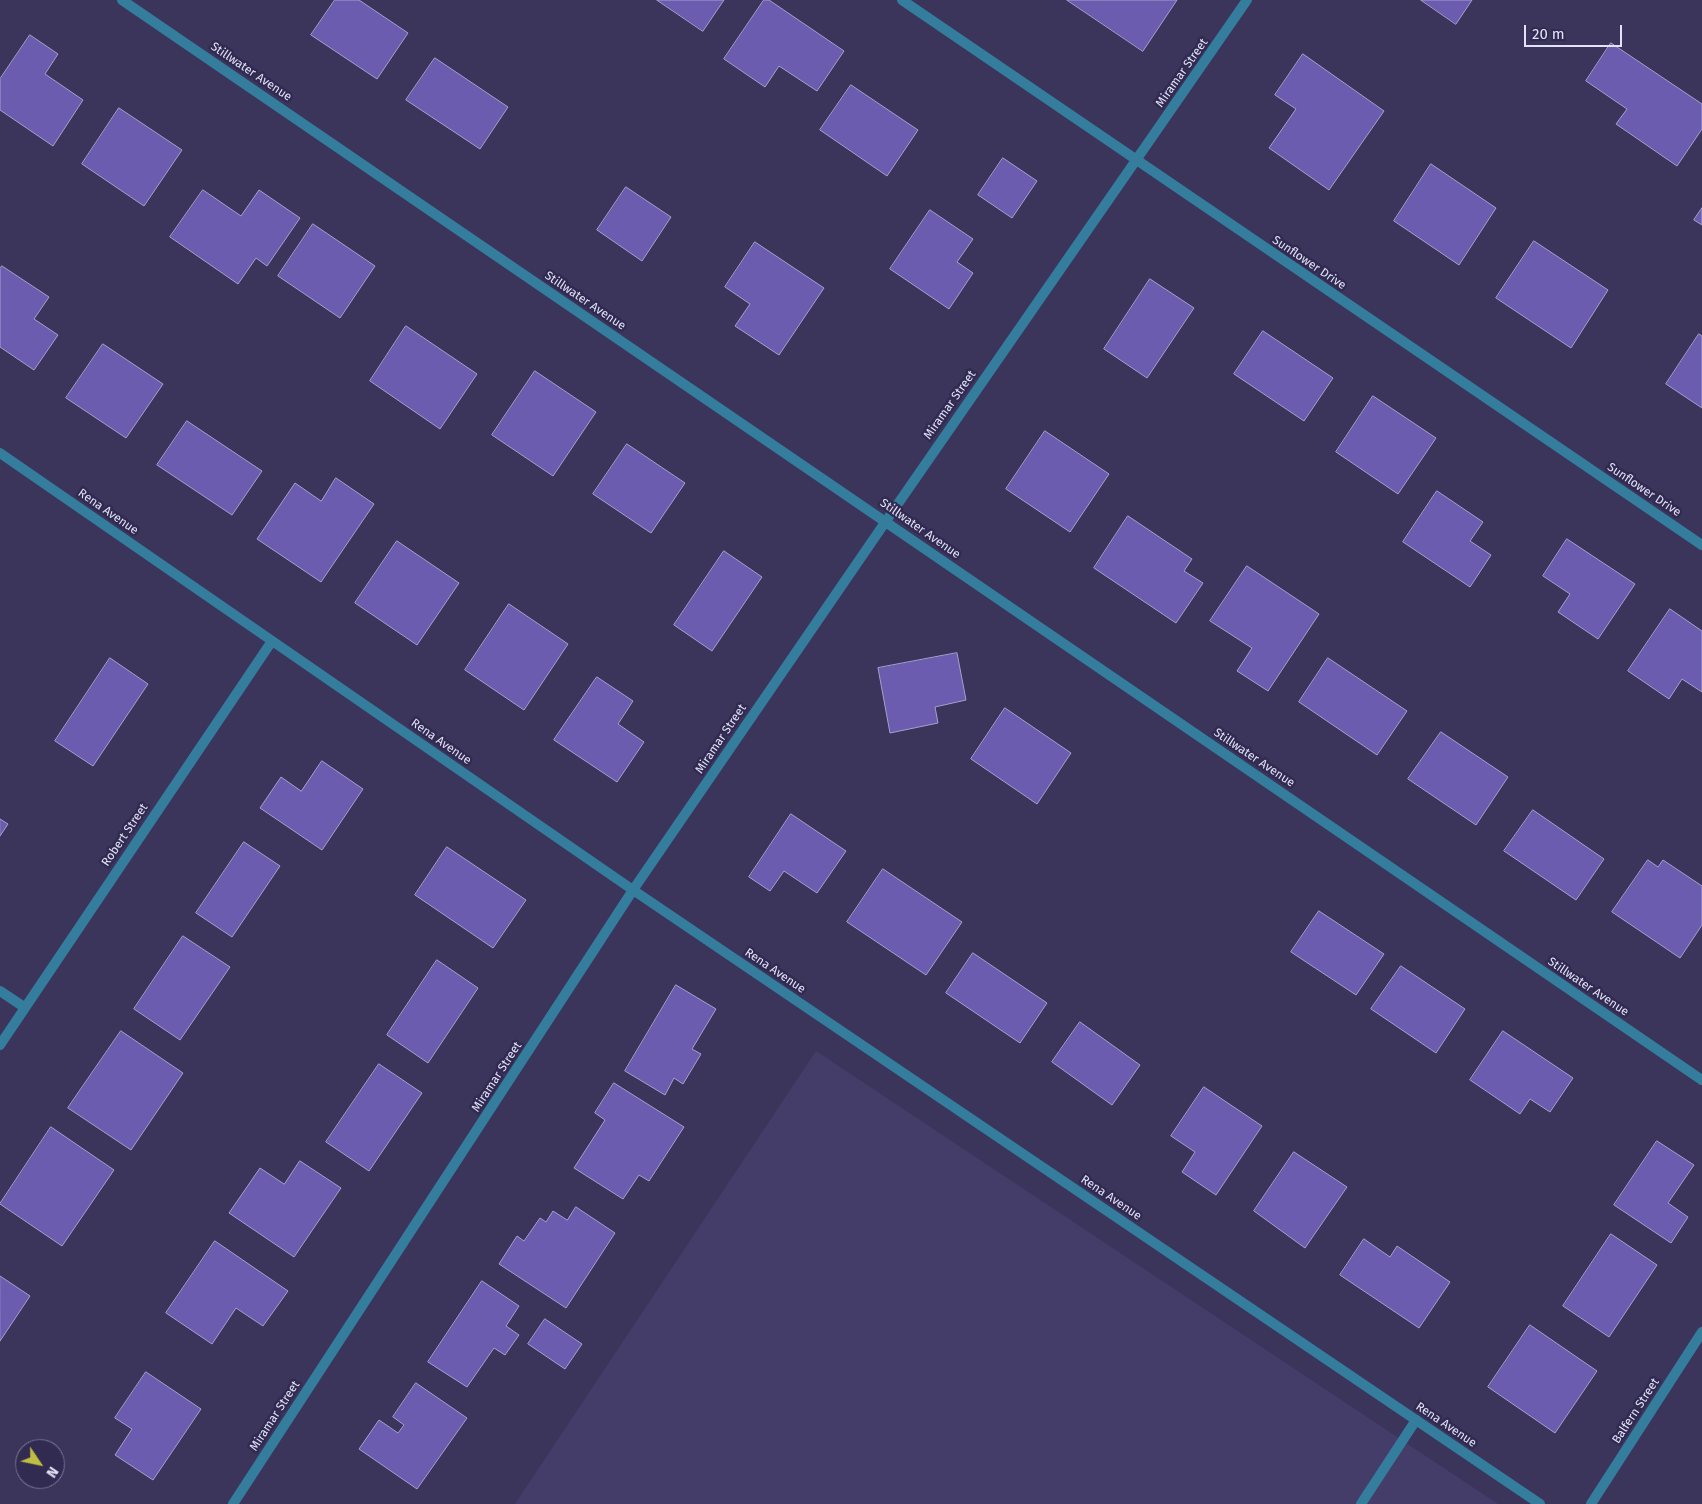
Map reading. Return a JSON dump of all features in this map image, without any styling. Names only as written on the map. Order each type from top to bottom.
[{"type":"street","name":"Stillwater Avenue","points":[[122,0],[1702,1080]]},
{"type":"street","name":"Sunflower Drive","points":[[902,0],[1702,545]]},
{"type":"street","name":"Miramar Street","points":[[232,1504],[634,890],[886,521],[1247,0]]},
{"type":"street","name":"Rena Avenue","points":[[0,453],[634,890],[1540,1504]]},
{"type":"street","name":"Robert Street","points":[[0,1045],[272,640]]},
{"type":"street","points":[[0,990],[24,1007]]},
{"type":"street","name":"Balfern Street","points":[[1591,1504],[1702,1332]]},
{"type":"street","points":[[1361,1504],[1416,1420]]},
{"type":"shaded area","points":[[816,1051],[1498,1504],[515,1504]]},
{"type":"building","points":[[335,0],[359,0],[408,33],[377,79],[311,35]]},
{"type":"building","points":[[657,0],[724,0],[703,31]]},
{"type":"building","points":[[764,0],[769,0],[844,51],[817,91],[779,66],[765,87],[724,59]]},
{"type":"building","points":[[1067,0],[1177,0],[1143,51]]},
{"type":"building","points":[[1421,0],[1472,0],[1456,24]]},
{"type":"building","points":[[30,35],[58,54],[45,74],[83,100],[53,146],[0,110],[0,79]]},
{"type":"building","points":[[1611,43],[1702,104],[1702,129],[1677,166],[1616,124],[1627,109],[1586,81]]},
{"type":"building","points":[[1303,54],[1384,111],[1329,190],[1269,148],[1296,109],[1275,95]]},
{"type":"building","points":[[435,58],[508,107],[480,149],[406,100]]},
{"type":"building","points":[[851,85],[918,130],[887,176],[820,130]]},
{"type":"building","points":[[119,108],[182,150],[144,206],[82,164]]},
{"type":"building","points":[[1003,158],[1037,181],[1012,218],[978,195]]},
{"type":"building","points":[[1431,164],[1496,208],[1459,265],[1394,221]]},
{"type":"building","points":[[626,187],[671,217],[642,261],[597,230]]},
{"type":"building","points":[[203,190],[241,216],[259,190],[300,218],[267,266],[256,258],[238,284],[170,237]]},
{"type":"building","points":[[1702,208],[1702,225],[1694,220]]},
{"type":"building","points":[[930,210],[973,239],[957,262],[973,273],[949,309],[890,269]]},
{"type":"building","points":[[313,224],[375,266],[340,318],[278,276]]},
{"type":"building","points":[[1534,241],[1608,290],[1571,348],[1496,298]]},
{"type":"building","points":[[755,242],[824,288],[779,355],[735,326],[750,304],[725,287]]},
{"type":"building","points":[[2,266],[49,297],[34,319],[58,335],[34,370],[0,347],[0,269]]},
{"type":"building","points":[[1150,279],[1194,308],[1147,378],[1104,349]]},
{"type":"building","points":[[406,326],[477,374],[440,429],[370,381]]},
{"type":"building","points":[[1263,331],[1333,378],[1304,421],[1234,374]]},
{"type":"building","points":[[1699,334],[1702,336],[1702,408],[1666,384]]},
{"type":"building","points":[[103,344],[163,384],[126,438],[66,398]]},
{"type":"building","points":[[535,371],[596,412],[553,476],[492,435]]},
{"type":"building","points":[[1373,396],[1436,438],[1398,494],[1336,452]]},
{"type":"building","points":[[187,421],[262,471],[232,515],[157,465]]},
{"type":"building","points":[[1045,431],[1109,474],[1070,532],[1006,489]]},
{"type":"building","points":[[627,444],[685,483],[651,533],[593,494]]},
{"type":"building","points":[[336,478],[374,504],[321,582],[257,539],[295,483],[321,501]]},
{"type":"building","points":[[1437,491],[1483,522],[1470,541],[1491,555],[1470,587],[1403,542]]},
{"type":"building","points":[[1128,516],[1192,559],[1184,571],[1203,583],[1176,623],[1094,568]]},
{"type":"building","points":[[1567,539],[1635,584],[1598,639],[1558,612],[1570,594],[1543,576]]},
{"type":"building","points":[[397,541],[459,583],[417,645],[355,603]]},
{"type":"building","points":[[724,551],[762,577],[712,651],[674,625]]},
{"type":"building","points":[[1247,566],[1319,614],[1268,691],[1237,671],[1252,648],[1210,621]]},
{"type":"building","points":[[509,604],[568,644],[524,710],[465,670]]},
{"type":"building","points":[[1670,609],[1702,631],[1702,692],[1682,679],[1669,699],[1628,671]]},
{"type":"building","points":[[957,653],[966,700],[935,707],[938,723],[890,733],[878,668]]},
{"type":"building","points":[[110,658],[148,684],[93,766],[55,741]]},
{"type":"building","points":[[1328,658],[1407,711],[1377,755],[1299,702]]},
{"type":"building","points":[[597,677],[633,701],[618,724],[644,742],[617,782],[554,740]]},
{"type":"building","points":[[1005,708],[1071,753],[1037,804],[971,759]]},
{"type":"building","points":[[1441,732],[1508,777],[1476,825],[1408,779]]},
{"type":"building","points":[[322,761],[363,789],[322,850],[260,808],[281,777],[301,791]]},
{"type":"building","points":[[1533,810],[1604,859],[1576,900],[1504,851]]},
{"type":"building","points":[[791,814],[846,851],[817,893],[784,871],[770,891],[749,877]]},
{"type":"building","points":[[0,819],[8,824],[0,836]]},
{"type":"building","points":[[244,842],[280,866],[232,937],[196,913]]},
{"type":"building","points":[[447,847],[526,900],[493,948],[415,895]]},
{"type":"building","points":[[1648,860],[1658,867],[1663,860],[1702,886],[1702,925],[1680,958],[1612,912]]},
{"type":"building","points":[[883,869],[962,922],[926,975],[847,922]]},
{"type":"building","points":[[1319,911],[1384,954],[1356,995],[1291,952]]},
{"type":"building","points":[[183,936],[230,967],[180,1040],[134,1009]]},
{"type":"building","points":[[973,953],[1047,1003],[1020,1043],[946,993]]},
{"type":"building","points":[[437,960],[478,988],[428,1063],[387,1035]]},
{"type":"building","points":[[1401,966],[1465,1009],[1436,1053],[1371,1009]]},
{"type":"building","points":[[676,985],[716,1009],[692,1049],[701,1054],[683,1084],[674,1078],[665,1095],[625,1071]]},
{"type":"building","points":[[1080,1022],[1140,1065],[1112,1105],[1052,1062]]},
{"type":"building","points":[[121,1031],[183,1073],[131,1150],[68,1108]]},
{"type":"building","points":[[1503,1031],[1573,1078],[1550,1112],[1530,1099],[1520,1114],[1470,1080]]},
{"type":"building","points":[[379,1064],[422,1093],[369,1171],[326,1142]]},
{"type":"building","points":[[614,1083],[684,1127],[649,1181],[639,1175],[623,1199],[574,1168],[605,1120],[595,1113]]},
{"type":"building","points":[[1204,1087],[1262,1126],[1216,1195],[1182,1172],[1195,1152],[1171,1136]]},
{"type":"building","points":[[51,1127],[114,1170],[62,1246],[0,1204]]},
{"type":"building","points":[[1657,1141],[1694,1165],[1668,1203],[1688,1217],[1671,1243],[1614,1205]]},
{"type":"building","points":[[1294,1152],[1347,1187],[1305,1248],[1254,1211]]},
{"type":"building","points":[[300,1161],[341,1188],[294,1257],[229,1213],[260,1168],[284,1184]]},
{"type":"building","points":[[576,1207],[615,1233],[566,1308],[499,1264],[517,1236],[524,1241],[540,1218],[546,1222],[553,1211],[567,1220]]},
{"type":"building","points":[[1611,1234],[1657,1265],[1609,1337],[1563,1306]]},
{"type":"building","points":[[1364,1239],[1390,1257],[1397,1246],[1450,1282],[1419,1328],[1340,1275]]},
{"type":"building","points":[[215,1241],[288,1291],[263,1326],[236,1308],[212,1344],[166,1313]]},
{"type":"building","points":[[0,1276],[30,1296],[0,1341]]},
{"type":"building","points":[[482,1281],[519,1306],[506,1326],[519,1335],[505,1355],[494,1348],[467,1387],[428,1362]]},
{"type":"building","points":[[545,1319],[582,1344],[565,1369],[528,1344]]},
{"type":"building","points":[[1530,1325],[1597,1371],[1555,1433],[1488,1387]]},
{"type":"building","points":[[146,1372],[201,1409],[153,1480],[115,1455],[132,1429],[115,1418]]},
{"type":"building","points":[[416,1383],[467,1418],[417,1489],[359,1449],[379,1420],[398,1433],[404,1425],[393,1417]]}]
